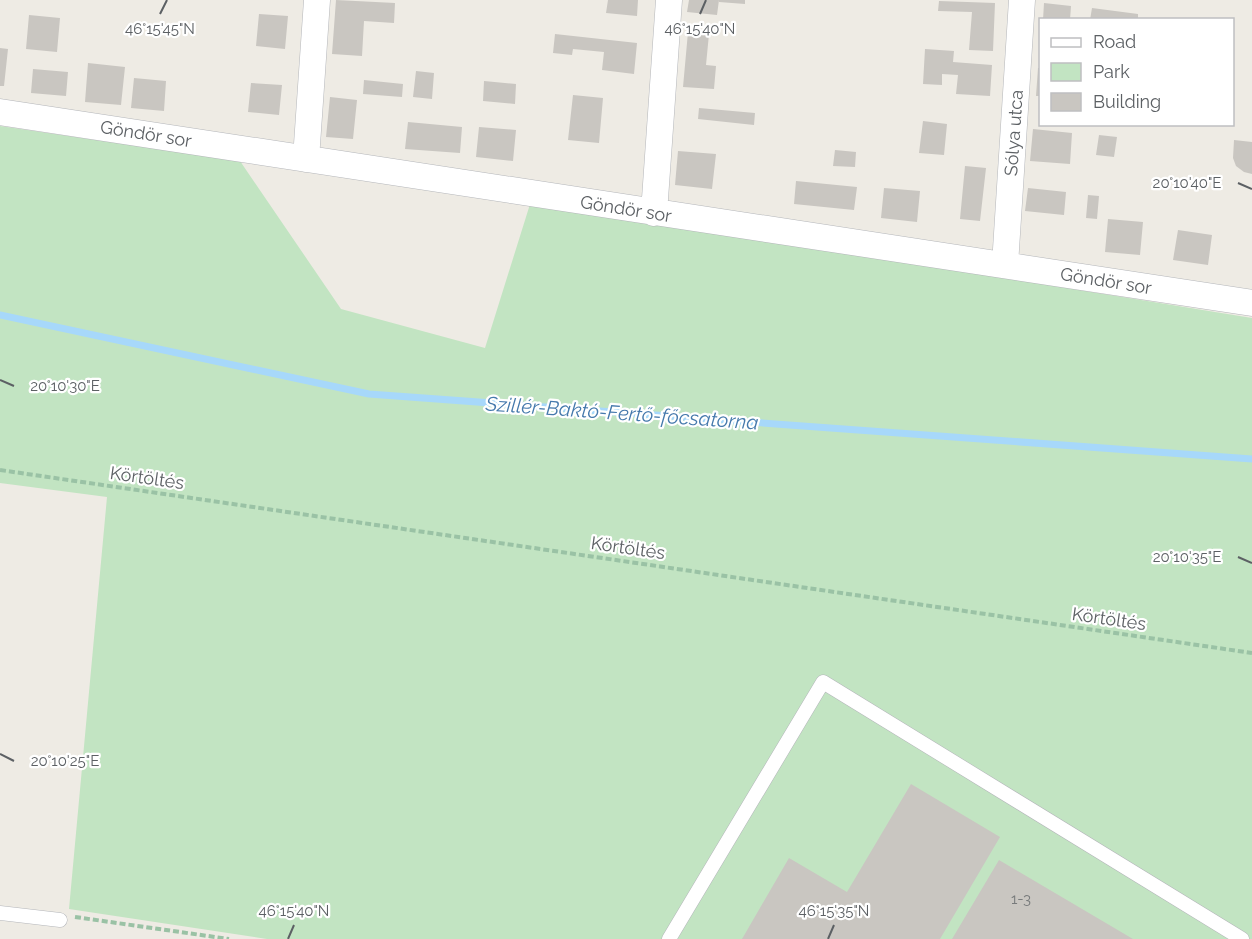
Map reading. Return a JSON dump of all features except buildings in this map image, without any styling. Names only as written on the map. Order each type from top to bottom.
[{"type":"street","points":[[306,159],[317,0]]},
{"type":"street","points":[[654,213],[669,0]]},
{"type":"street","name":"Sólya utca","points":[[1005,265],[1022,0]]},
{"type":"street","name":"Göndör sor","points":[[0,112],[1252,303]]},
{"type":"lane","points":[[669,939],[822,682],[1242,939]]},
{"type":"lane","points":[[0,913],[60,920]]},
{"type":"path","name":"Körtöltés","points":[[0,470],[1252,653]]},
{"type":"path","points":[[74,928],[75,917],[229,939]]},
{"type":"green space","points":[[0,126],[240,161],[341,309],[485,348],[531,201],[1252,318],[1252,939],[267,939],[69,909],[107,497],[0,483]]},
{"type":"waterway","name":"Szillér-Baktó-Fertő-főcsatorna","points":[[0,315],[369,394],[1252,459]]}]
